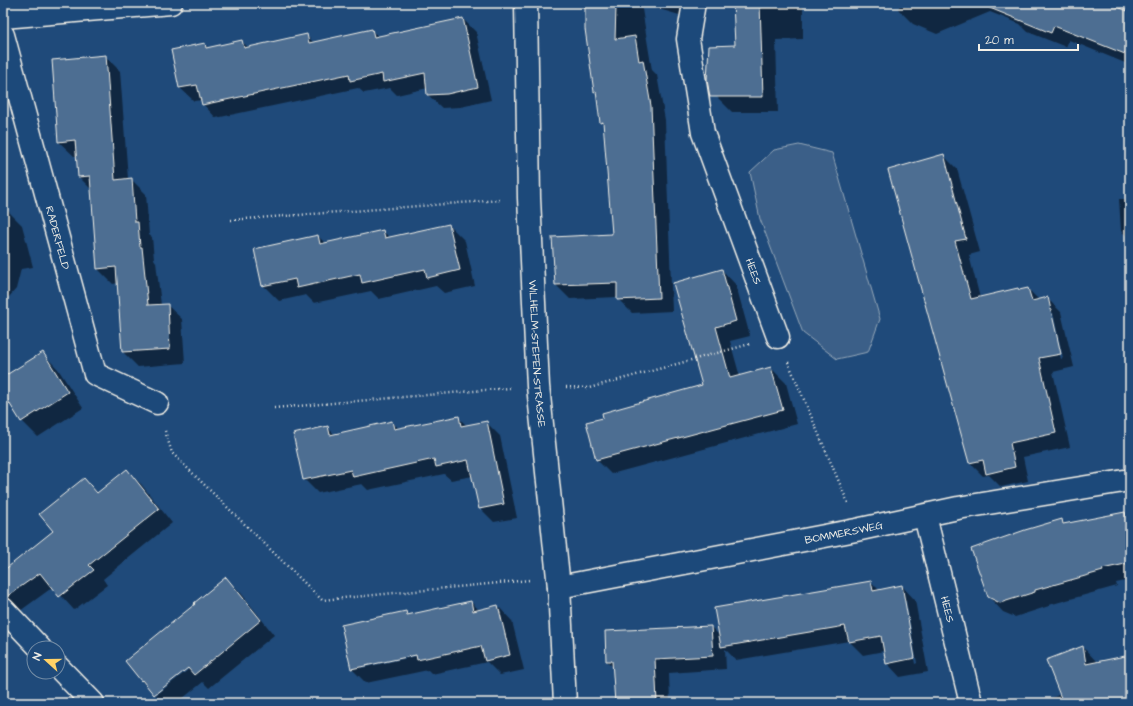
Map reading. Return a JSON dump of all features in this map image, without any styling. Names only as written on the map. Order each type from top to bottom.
[{"type":"street","points":[[3,17],[172,3]]},
{"type":"street","name":"WILHELM-STEFEN-STRASSE","points":[[526,3],[529,198],[538,386],[559,588],[565,703]]},
{"type":"street","name":"HEES","points":[[694,3],[688,39],[704,132],[778,337]]},
{"type":"street","name":"RADERFELD","points":[[3,35],[95,374],[157,403]]},
{"type":"street","name":"BOMMERSWEG","points":[[559,588],[856,530],[958,508],[1130,480]]},
{"type":"street","name":"HEES","points":[[925,516],[971,703]]},
{"type":"street","points":[[3,609],[32,640]]},
{"type":"street","points":[[66,675],[93,703]]},
{"type":"path","points":[[231,220],[529,198]]},
{"type":"path","points":[[778,337],[847,500],[856,530]]},
{"type":"path","points":[[157,403],[172,453],[322,600],[529,580],[559,588]]},
{"type":"shaded area","points":[[799,145],[832,153],[880,319],[868,352],[837,359],[803,333],[760,219],[750,172],[774,150]]},
{"type":"building","points":[[585,3],[610,3],[610,7],[616,7],[615,39],[635,36],[639,61],[643,60],[651,106],[659,298],[617,300],[617,283],[555,285],[552,237],[612,234],[603,122],[600,123],[596,91],[594,92],[585,29]]},
{"type":"building","points":[[733,3],[760,3],[763,97],[710,97],[707,80],[709,46],[735,45]]},
{"type":"building","points":[[980,3],[1108,3],[1130,12],[1130,56],[1054,26],[1051,33]]},
{"type":"building","points":[[463,18],[478,87],[447,94],[427,95],[425,73],[383,82],[382,74],[350,81],[349,74],[202,105],[197,85],[179,88],[171,50],[205,43],[206,48],[242,40],[244,48],[307,34],[309,43],[372,29],[374,37]]},
{"type":"building","points":[[106,55],[115,180],[132,178],[135,222],[138,222],[140,247],[142,247],[148,305],[168,304],[170,349],[122,352],[116,267],[97,269],[90,176],[78,177],[75,140],[58,142],[52,60]]},
{"type":"building","points":[[944,154],[966,239],[955,241],[971,299],[1018,288],[1019,290],[1028,288],[1032,301],[1048,297],[1061,354],[1039,358],[1056,433],[1010,443],[1015,467],[986,474],[983,460],[969,463],[888,170]]},
{"type":"building","points":[[449,224],[460,270],[427,278],[425,269],[362,283],[360,274],[297,288],[295,279],[262,286],[254,249],[318,235],[320,244],[383,230],[385,238]]},
{"type":"building","points":[[722,269],[736,321],[716,327],[730,378],[771,367],[783,410],[596,460],[586,422],[603,418],[602,413],[702,385],[673,283]]},
{"type":"building","points":[[43,352],[68,392],[21,422],[3,393],[3,377]]},
{"type":"building","points":[[459,416],[461,426],[487,421],[504,504],[479,509],[468,460],[436,467],[434,459],[353,477],[351,470],[303,480],[293,434],[328,426],[330,435],[392,421],[394,429]]},
{"type":"building","points":[[127,469],[159,509],[89,565],[94,570],[59,597],[40,573],[6,597],[3,597],[3,571],[53,531],[39,514],[84,478],[97,493]]},
{"type":"building","points":[[1125,512],[1130,536],[1130,563],[1102,569],[1103,571],[1035,590],[1035,592],[1000,603],[988,597],[971,549],[1062,519],[1063,524]]},
{"type":"building","points":[[226,577],[261,620],[194,675],[188,668],[154,695],[125,661]]},
{"type":"building","points":[[871,581],[873,591],[902,585],[915,658],[886,664],[881,636],[849,642],[845,626],[721,647],[714,608]]},
{"type":"building","points":[[471,601],[473,611],[498,605],[510,655],[485,661],[481,646],[417,660],[416,655],[351,669],[341,625],[406,611],[407,615]]},
{"type":"building","points":[[711,626],[713,656],[655,659],[657,703],[615,703],[612,661],[606,661],[605,631]]},
{"type":"building","points":[[1083,646],[1086,664],[1130,655],[1130,703],[1063,703],[1046,660]]}]
